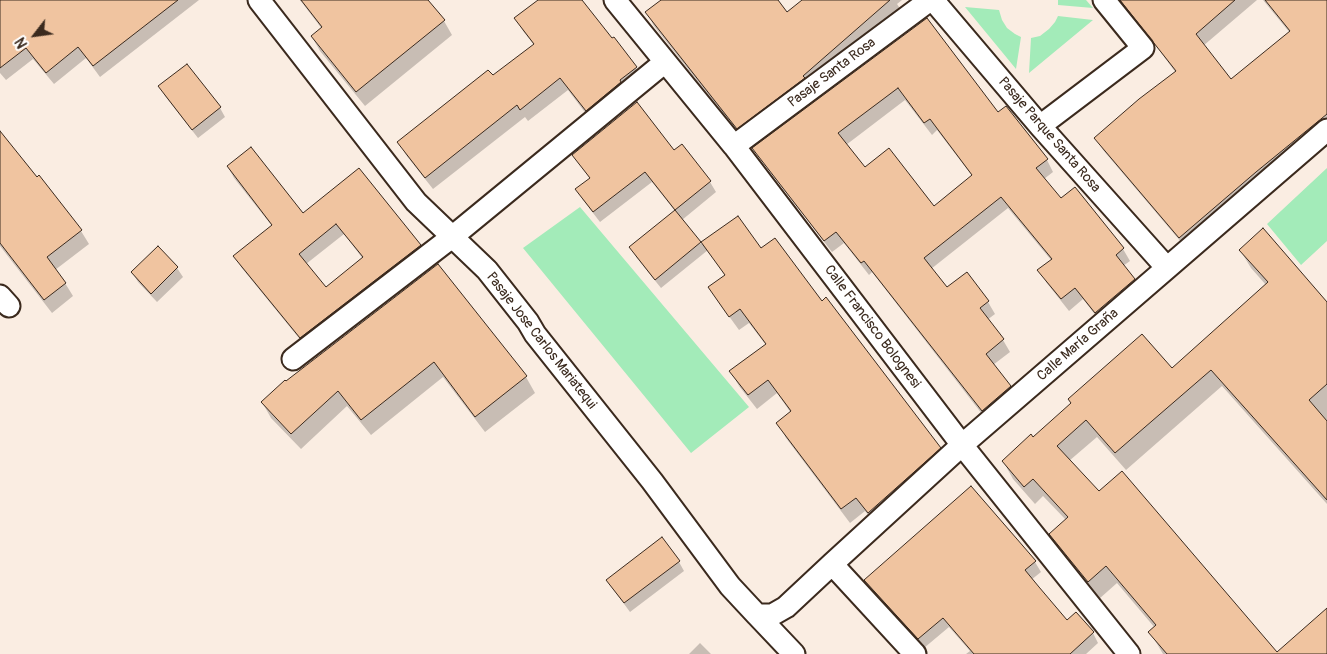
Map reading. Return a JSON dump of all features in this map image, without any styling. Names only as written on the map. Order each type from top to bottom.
[{"type":"street","name":"Pasaje Jose Carlos Mariatequi","points":[[259,0],[416,202],[487,270],[528,322],[535,334],[652,481],[730,586],[794,654]]},
{"type":"street","name":"Calle Francisco Bolognesi","points":[[615,0],[734,146],[962,445],[1129,654]]},
{"type":"street","name":"Pasaje Parque Santa Rosa","points":[[931,0],[1167,268]]},
{"type":"street","name":"Pasaje Santa Rosa","points":[[734,146],[931,0]]},
{"type":"street","points":[[1040,126],[1143,48],[1104,0]]},
{"type":"street","points":[[293,359],[452,237],[665,62]]},
{"type":"street","name":"Calle María Graña","points":[[832,564],[962,445],[1327,130]]},
{"type":"street","points":[[757,615],[772,615],[786,607],[832,564],[915,654]]},
{"type":"green space","points":[[1058,0],[1086,0],[1093,8],[1058,5]]},
{"type":"green space","points":[[965,7],[999,10],[1007,28],[1021,37],[1016,69]]},
{"type":"green space","points":[[1058,16],[1093,20],[1029,73],[1031,38],[1040,36],[1049,29]]},
{"type":"green space","points":[[1327,168],[1327,241],[1301,265],[1267,224]]},
{"type":"green space","points":[[580,207],[749,407],[691,453],[523,248]]},
{"type":"building","points":[[0,0],[178,0],[93,66],[78,47],[46,73],[26,48],[0,68]]},
{"type":"building","points":[[301,0],[428,0],[445,20],[356,92],[311,36],[322,27]]},
{"type":"building","points":[[538,0],[582,0],[637,67],[586,111],[560,78],[520,110],[517,105],[425,178],[397,142],[488,70],[493,75],[534,44],[514,18]]},
{"type":"building","points":[[661,0],[778,0],[787,12],[802,0],[890,0],[803,76],[805,78],[737,129],[645,12]]},
{"type":"building","points":[[1120,0],[1235,0],[1196,34],[1231,79],[1290,31],[1265,0],[1327,0],[1327,114],[1179,238],[1094,138],[1139,99],[1176,71]]},
{"type":"building","points":[[927,18],[998,112],[1006,106],[1048,159],[1036,168],[1061,198],[1075,187],[1124,248],[1116,255],[1135,279],[1095,313],[1075,288],[1061,299],[1037,270],[1052,259],[1001,197],[924,258],[947,287],[967,272],[989,301],[980,308],[1004,339],[986,354],[1011,386],[982,411],[864,261],[861,263],[836,232],[824,241],[752,148]],"holes":[[[898,88],[924,123],[930,119],[972,175],[934,206],[889,148],[865,167],[838,133]]]},
{"type":"building","points":[[187,64],[221,107],[192,130],[158,86]]},
{"type":"building","points":[[637,102],[674,150],[682,144],[711,181],[675,210],[645,172],[593,212],[575,189],[590,178],[572,155]]},
{"type":"building","points":[[0,131],[37,177],[39,175],[82,230],[47,257],[66,283],[44,300],[0,243]]},
{"type":"building","points":[[251,147],[303,213],[359,168],[421,245],[300,338],[233,256],[272,225],[227,166]],"holes":[[[336,224],[363,257],[326,287],[299,254]]]},
{"type":"building","points":[[675,210],[701,242],[655,280],[629,247]]},
{"type":"building","points":[[738,216],[761,248],[775,238],[822,301],[826,297],[941,448],[868,513],[856,498],[841,509],[776,423],[791,411],[768,380],[748,395],[729,371],[766,344],[740,309],[729,317],[708,287],[725,275],[701,242]]},
{"type":"building","points":[[1263,228],[1327,302],[1327,384],[1309,400],[1327,421],[1327,500],[1211,370],[1115,453],[1086,420],[1057,446],[1099,491],[1122,471],[1277,652],[1327,608],[1327,654],[1167,654],[1148,632],[1156,625],[1106,566],[1088,582],[1049,534],[1068,517],[1033,479],[1024,487],[1002,461],[1031,434],[1033,437],[1071,403],[1068,399],[1142,334],[1172,368],[1268,282],[1239,250]]},
{"type":"building","points":[[158,246],[178,267],[151,294],[131,272]]},
{"type":"building","points":[[438,264],[527,376],[475,417],[434,362],[361,420],[338,391],[291,434],[261,402],[285,380]]},
{"type":"building","points":[[971,486],[1036,561],[1025,570],[1039,587],[1067,620],[1076,612],[1094,632],[1070,654],[974,654],[943,618],[918,639],[864,580]]},
{"type":"building","points":[[662,537],[680,561],[624,603],[606,580]]}]
